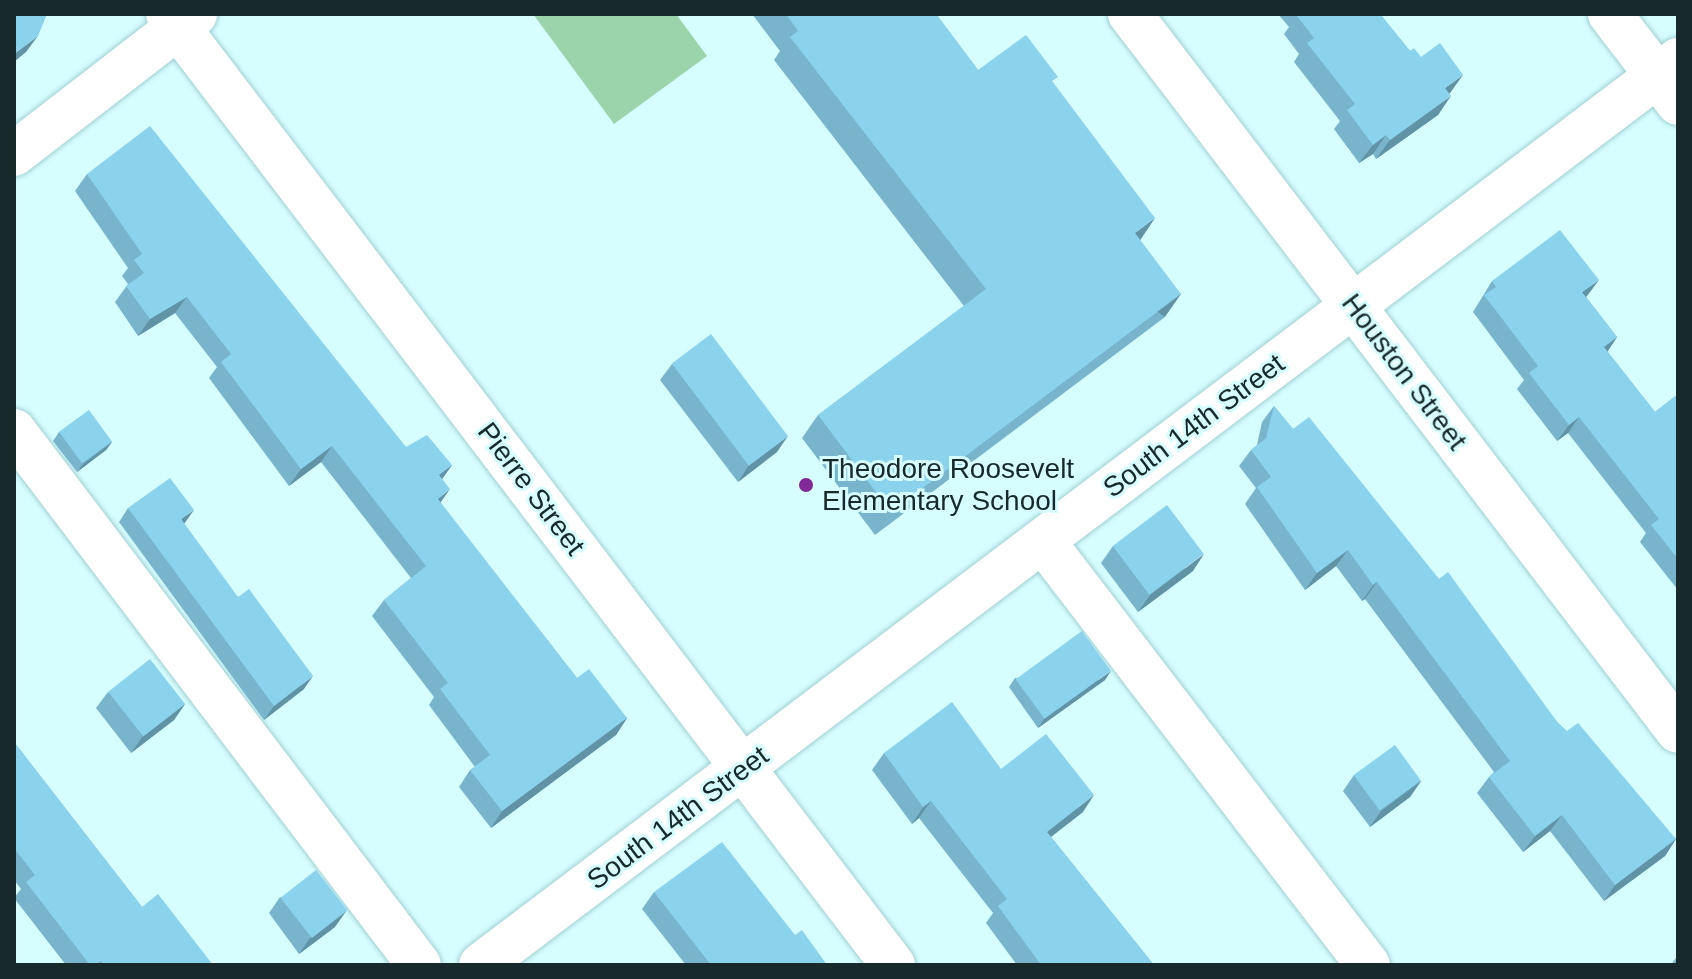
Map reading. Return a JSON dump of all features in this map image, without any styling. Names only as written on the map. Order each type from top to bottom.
[{"type":"street","name":"Houston Street","points":[[1130,14],[1678,731]]},
{"type":"street","points":[[1610,14],[1671,80]]},
{"type":"street","points":[[14,154],[180,18]]},
{"type":"street","name":"Pierre Street","points":[[180,18],[893,965]]},
{"type":"street","name":"South 14th Street","points":[[481,965],[744,769],[1353,305],[1671,80]]},
{"type":"street","points":[[14,431],[419,965]]},
{"type":"street","points":[[1043,541],[1368,965]]},
{"type":"green space","points":[[533,14],[676,14],[707,56],[614,124]]},
{"type":"building","points":[[14,14],[47,14],[38,36],[14,54]]},
{"type":"building","points":[[786,14],[936,14],[978,70],[1026,35],[1058,77],[1052,81],[1155,218],[1135,233],[1181,294],[891,512],[818,415],[986,289],[790,37],[798,31]]},
{"type":"building","points":[[1380,14],[1410,51],[1414,48],[1421,57],[1440,43],[1463,75],[1445,88],[1451,96],[1390,140],[1386,135],[1373,145],[1347,110],[1355,104],[1307,43],[1314,38],[1297,16]]},
{"type":"building","points":[[150,126],[406,447],[427,435],[452,465],[439,475],[450,489],[438,499],[577,678],[589,669],[627,718],[502,811],[470,770],[490,755],[440,689],[448,683],[384,600],[426,566],[332,446],[301,469],[221,362],[231,354],[187,297],[150,319],[126,286],[144,273],[134,260],[142,254],[87,174]]},
{"type":"building","points":[[1560,230],[1599,280],[1582,292],[1617,337],[1604,347],[1655,412],[1678,394],[1678,559],[1651,525],[1659,519],[1579,417],[1569,425],[1529,373],[1538,366],[1484,295],[1496,287],[1492,281]]},
{"type":"building","points":[[711,334],[788,436],[749,466],[672,363]]},
{"type":"building","points":[[1274,406],[1293,429],[1309,417],[1439,579],[1448,572],[1558,723],[1567,731],[1578,723],[1676,839],[1615,885],[1562,815],[1535,836],[1489,777],[1510,761],[1377,582],[1373,585],[1348,550],[1317,573],[1257,487],[1271,477],[1251,450],[1266,438]]},
{"type":"building","points":[[89,410],[112,442],[82,463],[59,432]]},
{"type":"building","points":[[170,478],[194,510],[181,519],[238,597],[249,589],[313,676],[274,706],[128,508]]},
{"type":"building","points":[[1167,505],[1204,554],[1149,595],[1113,546]]},
{"type":"building","points":[[1082,631],[1111,671],[1044,719],[1016,679]]},
{"type":"building","points":[[150,659],[185,704],[143,737],[108,692]]},
{"type":"building","points":[[952,702],[1001,769],[1046,734],[1094,795],[1047,832],[1154,965],[1041,965],[998,906],[1007,899],[931,801],[923,807],[884,753]]},
{"type":"building","points":[[14,742],[142,907],[158,894],[213,965],[104,965],[101,961],[90,965],[26,882],[35,875],[14,848]]},
{"type":"building","points":[[1395,745],[1421,781],[1380,811],[1354,775]]},
{"type":"building","points":[[722,842],[795,935],[802,930],[827,965],[711,965],[654,892]]},
{"type":"building","points":[[316,870],[347,910],[312,938],[281,898]]},
{"type":"place","name":"Theodore Roosevelt Elementary School","points":[[806,485]]}]
